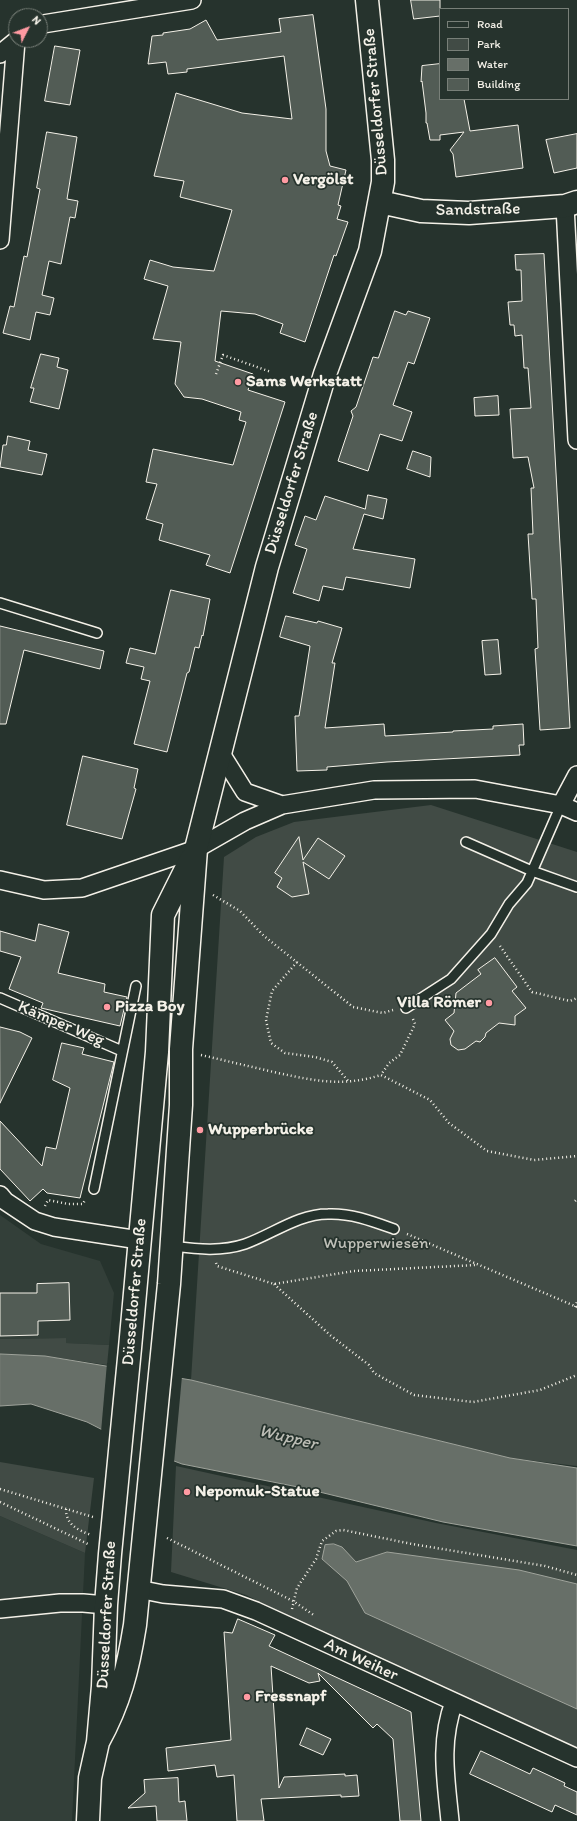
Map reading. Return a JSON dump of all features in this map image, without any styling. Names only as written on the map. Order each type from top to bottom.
[{"type":"main road","name":"Düsseldorfer Straße","points":[[98,1742],[110,1722],[118,1701],[128,1667],[135,1625],[150,1484],[172,1246],[181,1105],[181,1049],[196,849],[267,567],[325,374],[370,251],[380,202],[383,182],[383,160],[367,0]]},
{"type":"main road","name":"Sandstraße","points":[[380,202],[421,211],[470,213],[571,204]]},
{"type":"main road","name":"Düsseldorfer Straße","points":[[88,1821],[90,1778],[98,1742],[104,1686],[106,1605],[110,1554],[157,1052],[163,915],[196,849]]},
{"type":"main road","points":[[139,1240],[172,1246]]},
{"type":"street","points":[[48,23],[192,0]]},
{"type":"street","points":[[0,54],[8,47]]},
{"type":"street","points":[[0,240],[16,48]]},
{"type":"street","points":[[571,204],[577,440]]},
{"type":"street","points":[[220,752],[244,792],[282,805]]},
{"type":"street","points":[[561,805],[577,775]]},
{"type":"street","points":[[0,880],[44,890],[82,888],[196,849],[244,821],[282,805],[374,790],[475,789],[561,805],[577,812]]},
{"type":"street","points":[[0,1195],[5,1201],[35,1221],[54,1227],[139,1240]]},
{"type":"street","name":"Am Weiher","points":[[138,1589],[163,1594],[223,1599],[256,1611],[577,1758]]},
{"type":"street","points":[[0,1609],[60,1603],[106,1605]]},
{"type":"street","points":[[450,1821],[444,1756],[447,1721],[454,1702]]},
{"type":"lane","points":[[0,603],[96,633]]},
{"type":"lane","points":[[406,1008],[451,979],[491,934],[509,904],[527,882],[561,805]]},
{"type":"lane","points":[[466,842],[532,871],[577,887]]},
{"type":"lane","points":[[94,1189],[136,986]]},
{"type":"lane","name":"Kämper Weg","points":[[0,998],[122,1051]]},
{"type":"lane","points":[[172,1246],[214,1250],[245,1244],[287,1224],[328,1214],[357,1216],[394,1229]]},
{"type":"path","points":[[216,374],[222,355],[271,372]]},
{"type":"path","points":[[193,884],[240,911],[264,936],[353,1007],[383,1013],[400,1007],[406,1008],[415,1024],[400,1055],[388,1064],[380,1075]]},
{"type":"path","points":[[491,934],[532,992],[570,1001],[577,998]]},
{"type":"path","points":[[297,962],[272,991],[266,1020],[271,1042],[285,1053],[315,1057],[332,1062],[349,1082]]},
{"type":"path","points":[[181,1049],[243,1066],[324,1082],[349,1082],[380,1075],[430,1100],[449,1123],[487,1151],[534,1160],[577,1156]]},
{"type":"path","points":[[35,1221],[48,1200],[68,1204],[83,1204],[94,1189]]},
{"type":"path","points":[[394,1229],[576,1307],[577,1302]]},
{"type":"path","points":[[214,1250],[217,1266],[274,1284],[330,1335],[369,1365],[374,1373],[414,1395],[473,1402],[540,1390],[577,1375]]},
{"type":"path","points":[[274,1284],[354,1271],[476,1265]]},
{"type":"path","points":[[0,1490],[93,1517]]},
{"type":"path","points":[[0,1502],[110,1554]]},
{"type":"path","points":[[66,1509],[66,1517],[77,1530],[93,1535]]},
{"type":"path","points":[[167,1538],[293,1601],[297,1588],[316,1559],[322,1541],[336,1531],[343,1530],[545,1566],[577,1575]]},
{"type":"shaded area","points":[[0,1215],[41,1244],[100,1261],[114,1293],[109,1345],[66,1343],[66,1338],[0,1339]]},
{"type":"shaded area","points":[[0,1516],[85,1553],[72,1821],[0,1821]]},
{"type":"green space","name":"Wupperwiesen","points":[[431,805],[577,852],[577,1466],[510,1458],[191,1380],[224,857],[256,837],[294,822]]},
{"type":"green space","points":[[66,1338],[66,1343],[109,1345],[107,1365],[45,1356],[0,1354],[0,1339]]},
{"type":"green space","points":[[0,1462],[94,1478],[85,1553],[0,1516]]},
{"type":"green space","points":[[176,1466],[436,1523],[577,1550],[577,1751],[323,1633],[246,1595],[171,1572]]},
{"type":"water","name":"Wupper","points":[[0,1354],[45,1356],[191,1380],[510,1458],[577,1468],[577,1546],[443,1522],[303,1488],[182,1464],[132,1445],[87,1422],[31,1404],[0,1406]]},
{"type":"water","points":[[334,1544],[342,1547],[356,1562],[387,1552],[519,1570],[577,1584],[577,1709],[365,1613],[347,1581],[322,1559],[325,1545]]},
{"type":"pier","points":[[107,1363],[182,1376],[174,1463],[131,1447],[101,1432]]},
{"type":"building","points":[[411,0],[440,0],[439,16],[414,19]]},
{"type":"building","points":[[313,15],[326,109],[326,151],[330,166],[346,170],[338,205],[341,206],[337,219],[348,222],[336,256],[334,255],[305,342],[280,333],[283,324],[255,314],[221,311],[215,361],[253,374],[248,390],[285,402],[230,573],[206,565],[210,555],[159,540],[163,524],[146,519],[157,484],[146,482],[153,449],[233,465],[246,422],[239,420],[241,412],[202,399],[184,397],[175,384],[181,342],[153,339],[168,286],[144,279],[150,260],[173,267],[214,271],[232,210],[180,197],[184,181],[154,176],[176,93],[242,113],[292,119],[284,56],[187,69],[187,72],[168,74],[166,62],[148,64],[152,36],[190,29],[206,20],[217,40],[281,32],[279,19]]},
{"type":"building","points":[[55,46],[80,50],[70,105],[45,101]]},
{"type":"building","points":[[439,64],[439,100],[464,100],[470,131],[518,125],[523,168],[456,177],[453,154],[450,150],[464,132],[440,135],[440,140],[430,140],[426,123],[422,81],[421,82],[422,66]]},
{"type":"building","points":[[47,132],[77,137],[67,199],[78,201],[75,218],[70,217],[61,264],[49,261],[42,295],[54,298],[50,315],[36,312],[30,340],[3,333],[10,306],[14,307],[24,256],[27,257],[40,189],[37,188]]},
{"type":"building","points":[[577,134],[577,168],[554,173],[546,140]]},
{"type":"building","points":[[544,254],[570,728],[540,730],[535,649],[538,648],[536,599],[532,599],[528,534],[533,534],[531,488],[534,488],[528,457],[513,458],[510,409],[531,408],[528,368],[524,368],[522,335],[515,336],[514,325],[510,325],[508,302],[522,301],[521,270],[516,270],[515,255]]},
{"type":"building","points":[[395,311],[406,315],[408,311],[430,318],[414,364],[408,362],[393,405],[412,412],[402,441],[380,434],[368,471],[338,461],[353,416],[351,411],[356,407],[373,357],[378,358]]},
{"type":"building","points":[[41,354],[59,358],[57,367],[68,370],[59,409],[30,402],[34,388],[31,388]]},
{"type":"building","points":[[498,396],[499,415],[475,416],[474,398]]},
{"type":"building","points":[[8,436],[30,441],[28,450],[47,454],[42,475],[0,467],[3,445],[6,445]]},
{"type":"building","points":[[413,451],[431,457],[430,477],[407,469]]},
{"type":"building","points":[[368,495],[387,499],[383,519],[364,514],[353,549],[415,559],[410,588],[346,577],[343,590],[323,586],[319,601],[293,593],[307,549],[295,545],[305,516],[316,520],[325,496],[365,509]]},
{"type":"building","points":[[171,590],[210,599],[203,636],[202,635],[199,648],[195,647],[167,752],[134,744],[150,681],[141,679],[144,667],[126,663],[130,648],[155,654]]},
{"type":"building","points":[[286,616],[317,623],[318,621],[342,628],[332,663],[335,663],[325,728],[384,724],[385,736],[493,729],[493,726],[523,724],[524,745],[519,745],[520,755],[387,762],[327,767],[327,770],[297,771],[295,716],[299,716],[310,646],[280,637]]},
{"type":"building","points":[[0,626],[104,651],[100,669],[24,650],[6,724],[0,724]]},
{"type":"building","points":[[498,640],[501,674],[485,675],[482,641]]},
{"type":"building","points":[[83,756],[138,769],[134,788],[136,789],[122,839],[67,825]]},
{"type":"building","points":[[299,837],[303,860],[318,838],[345,856],[329,879],[303,862],[309,894],[292,897],[277,887],[282,878],[275,873]]},
{"type":"building","points":[[39,924],[69,932],[58,973],[105,984],[104,992],[127,997],[120,1026],[41,1008],[43,1003],[9,989],[21,957],[0,951],[0,931],[35,941]]},
{"type":"building","name":"Villa Römer","points":[[495,958],[517,987],[512,991],[526,1008],[515,1016],[515,1025],[499,1023],[486,1033],[485,1037],[480,1042],[476,1041],[465,1049],[458,1050],[451,1045],[450,1039],[454,1031],[445,1020],[454,1013],[456,993],[481,974],[478,970]]},
{"type":"building","points":[[0,1027],[20,1032],[32,1038],[0,1103]]},
{"type":"building","points":[[62,1043],[84,1048],[82,1054],[114,1062],[80,1198],[47,1193],[43,1189],[30,1201],[0,1169],[0,1121],[42,1166],[46,1147],[56,1149],[70,1088],[53,1080]]},
{"type":"building","points":[[69,1283],[70,1320],[38,1321],[38,1335],[0,1336],[0,1293],[37,1293],[37,1284]]},
{"type":"building","points":[[238,1619],[275,1635],[269,1646],[411,1712],[421,1821],[400,1821],[393,1739],[377,1724],[373,1728],[318,1673],[320,1681],[309,1683],[271,1666],[279,1788],[284,1777],[345,1774],[345,1776],[357,1775],[359,1796],[341,1797],[341,1795],[261,1799],[264,1821],[237,1821],[234,1775],[217,1777],[215,1765],[168,1771],[166,1748],[231,1740],[224,1632],[232,1633]]},
{"type":"building","points":[[307,1728],[331,1739],[323,1755],[300,1745]]},
{"type":"building","points":[[481,1751],[530,1774],[533,1768],[565,1783],[564,1786],[577,1792],[577,1815],[555,1805],[552,1812],[470,1774]]},
{"type":"building","points":[[178,1778],[179,1802],[185,1801],[187,1821],[157,1821],[156,1806],[128,1808],[145,1793],[144,1780]]},
{"type":"place","name":"Vergölst","points":[[285,180]]},
{"type":"place","name":"Sams Werkstatt","points":[[238,382]]},
{"type":"place","name":"Villa Römer","points":[[489,1003]]},
{"type":"place","name":"Pizza Boy","points":[[107,1007]]},
{"type":"place","name":"Wupperbrücke","points":[[200,1130]]},
{"type":"place","name":"Nepomuk-Statue","points":[[187,1492]]},
{"type":"place","name":"Fressnapf","points":[[247,1697]]}]
